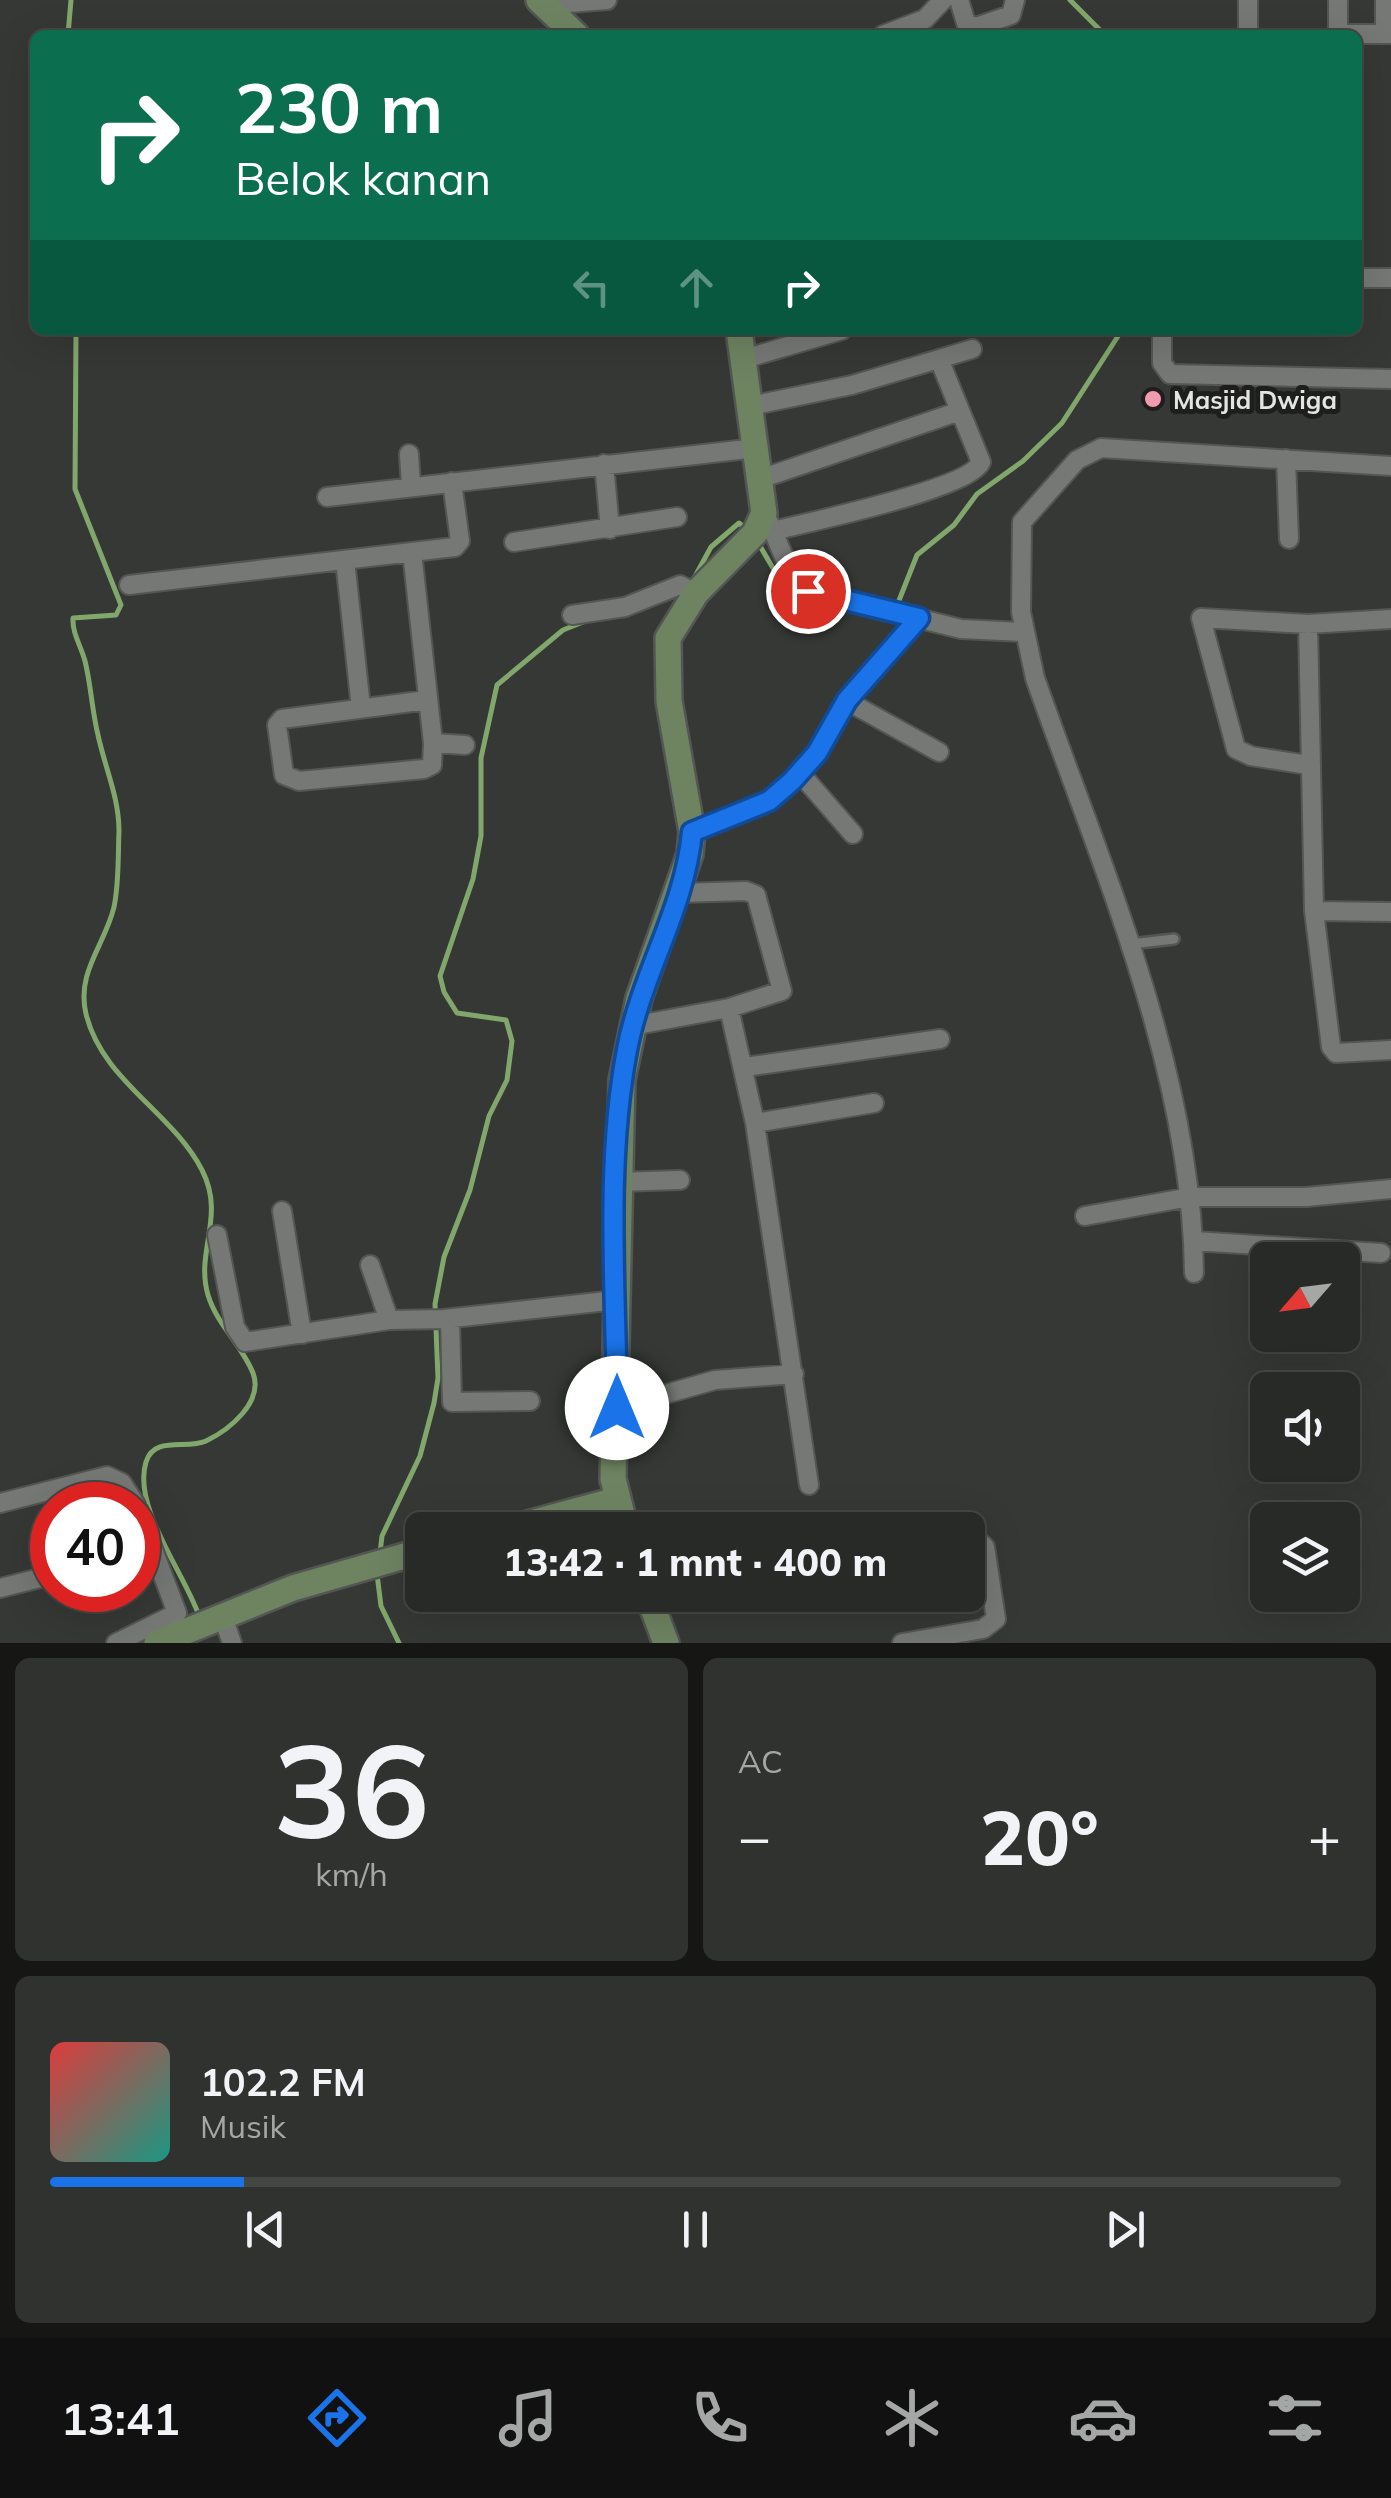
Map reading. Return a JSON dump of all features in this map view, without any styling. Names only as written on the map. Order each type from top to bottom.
[{"type":"street","points":[[542,2],[607,0]]},
{"type":"street","points":[[896,30],[925,19],[943,0]]},
{"type":"street","points":[[959,0],[966,23],[976,27],[1011,14],[1016,0]]},
{"type":"street","points":[[1248,0],[1248,30]]},
{"type":"street","points":[[1338,0],[1338,30]]},
{"type":"street","points":[[1362,34],[1388,34],[1385,0]]},
{"type":"street","points":[[542,2],[571,30]]},
{"type":"street","points":[[1362,278],[1391,278]]},
{"type":"street","points":[[741,335],[760,479],[759,531],[797,582],[808,591],[978,632],[1024,632]]},
{"type":"street","points":[[744,360],[826,335]]},
{"type":"street","points":[[1162,335],[1162,363],[1170,374],[1391,379]]},
{"type":"street","points":[[750,406],[852,385],[972,349]]},
{"type":"street","points":[[572,615],[625,607],[689,589],[759,531],[911,496],[973,471],[981,462],[939,359]]},
{"type":"street","points":[[760,479],[960,411]]},
{"type":"street","points":[[328,497],[756,448]]},
{"type":"street","points":[[1194,1273],[1190,1197],[1132,944],[1052,728],[1024,632],[1022,522],[1088,453],[1113,448],[1391,466]]},
{"type":"street","points":[[409,454],[411,486]]},
{"type":"street","points":[[1286,459],[1289,539]]},
{"type":"street","points":[[604,464],[610,529]]},
{"type":"street","points":[[129,585],[412,552],[460,542],[452,482]]},
{"type":"street","points":[[514,542],[677,517]]},
{"type":"street","points":[[412,552],[434,762],[424,769],[299,780],[286,777],[278,722],[427,700]]},
{"type":"street","points":[[346,560],[362,708]]},
{"type":"street","points":[[620,1512],[616,1500],[616,1300],[622,1080],[632,1026],[680,893],[692,832],[669,702],[666,656],[668,638],[689,589]]},
{"type":"street","points":[[692,832],[769,801],[800,774],[827,739],[902,614]]},
{"type":"street","points":[[1308,765],[1252,756],[1236,749],[1201,621],[1209,616],[1308,624],[1391,619]]},
{"type":"street","points":[[1308,624],[1314,912],[1333,1050],[1336,1054],[1391,1050]]},
{"type":"street","points":[[847,700],[939,752]]},
{"type":"street","points":[[433,743],[465,745]]},
{"type":"street","points":[[800,774],[853,834]]},
{"type":"street","points":[[632,1026],[730,1008],[782,991],[758,898],[746,890],[680,893]]},
{"type":"street","points":[[1314,912],[1391,912]]},
{"type":"street","points":[[730,1008],[755,1122],[809,1485]]},
{"type":"street","points":[[744,1067],[940,1039]]},
{"type":"street","points":[[755,1122],[874,1103]]},
{"type":"street","points":[[617,1182],[680,1180]]},
{"type":"street","points":[[1085,1216],[1190,1197],[1306,1197],[1391,1188]]},
{"type":"street","points":[[282,1211],[302,1334]]},
{"type":"street","points":[[217,1235],[242,1340],[389,1320],[441,1319],[616,1300]]},
{"type":"street","points":[[1194,1240],[1381,1252]]},
{"type":"street","points":[[370,1265],[389,1320]]},
{"type":"street","points":[[441,1319],[451,1401],[530,1401]]},
{"type":"street","points":[[617,1408],[714,1380],[794,1374]]},
{"type":"street","points":[[83,1482],[107,1476],[120,1482]]},
{"type":"street","points":[[0,1503],[30,1495]]},
{"type":"street","points":[[572,1512],[616,1500]]},
{"type":"street","points":[[902,1643],[984,1628],[995,1621],[985,1547]]},
{"type":"street","points":[[116,1643],[173,1631],[293,1588],[405,1556]]},
{"type":"street","points":[[0,1588],[30,1580]]},
{"type":"street","points":[[160,1580],[176,1609],[173,1631]]},
{"type":"street","points":[[654,1612],[664,1643]]},
{"type":"street","points":[[216,1616],[232,1643]]},
{"type":"lane","points":[[1132,944],[1174,939]]},
{"type":"waterway","points":[[68,30],[71,0]]},
{"type":"waterway","points":[[1070,0],[1100,30]]},
{"type":"waterway","points":[[76,335],[75,489],[121,605],[116,615],[73,618],[119,831],[116,898],[88,972],[86,1014],[107,1058],[173,1130],[202,1170],[211,1203],[205,1264],[208,1295],[248,1363],[255,1384],[249,1404],[225,1430],[206,1441],[163,1446],[150,1454],[146,1462],[146,1499],[199,1616]]},
{"type":"waterway","points":[[896,608],[917,555],[954,525],[977,494],[1023,461],[1062,423],[1119,335]]},
{"type":"waterway","points":[[693,580],[711,547],[739,523],[746,529]]},
{"type":"waterway","points":[[757,541],[780,580],[796,589]]},
{"type":"waterway","points":[[638,610],[683,593]]},
{"type":"waterway","points":[[380,1553],[382,1536],[420,1456],[434,1403],[438,1378],[435,1304],[444,1257],[470,1190],[489,1116],[507,1080],[512,1041],[506,1020],[457,1013],[444,992],[440,976],[473,879],[481,836],[481,758],[497,685],[563,630],[588,620]]},
{"type":"waterway","points":[[377,1574],[381,1606],[399,1643]]},
{"type":"place","name":"Masjid Dwiga","points":[[1153,399]]},
{"type":"route","points":[[617,1408],[617,1182],[622,1080],[639,998],[686,872],[692,832],[769,801],[800,774],[817,753],[847,700],[919,618],[808,591]]}]
